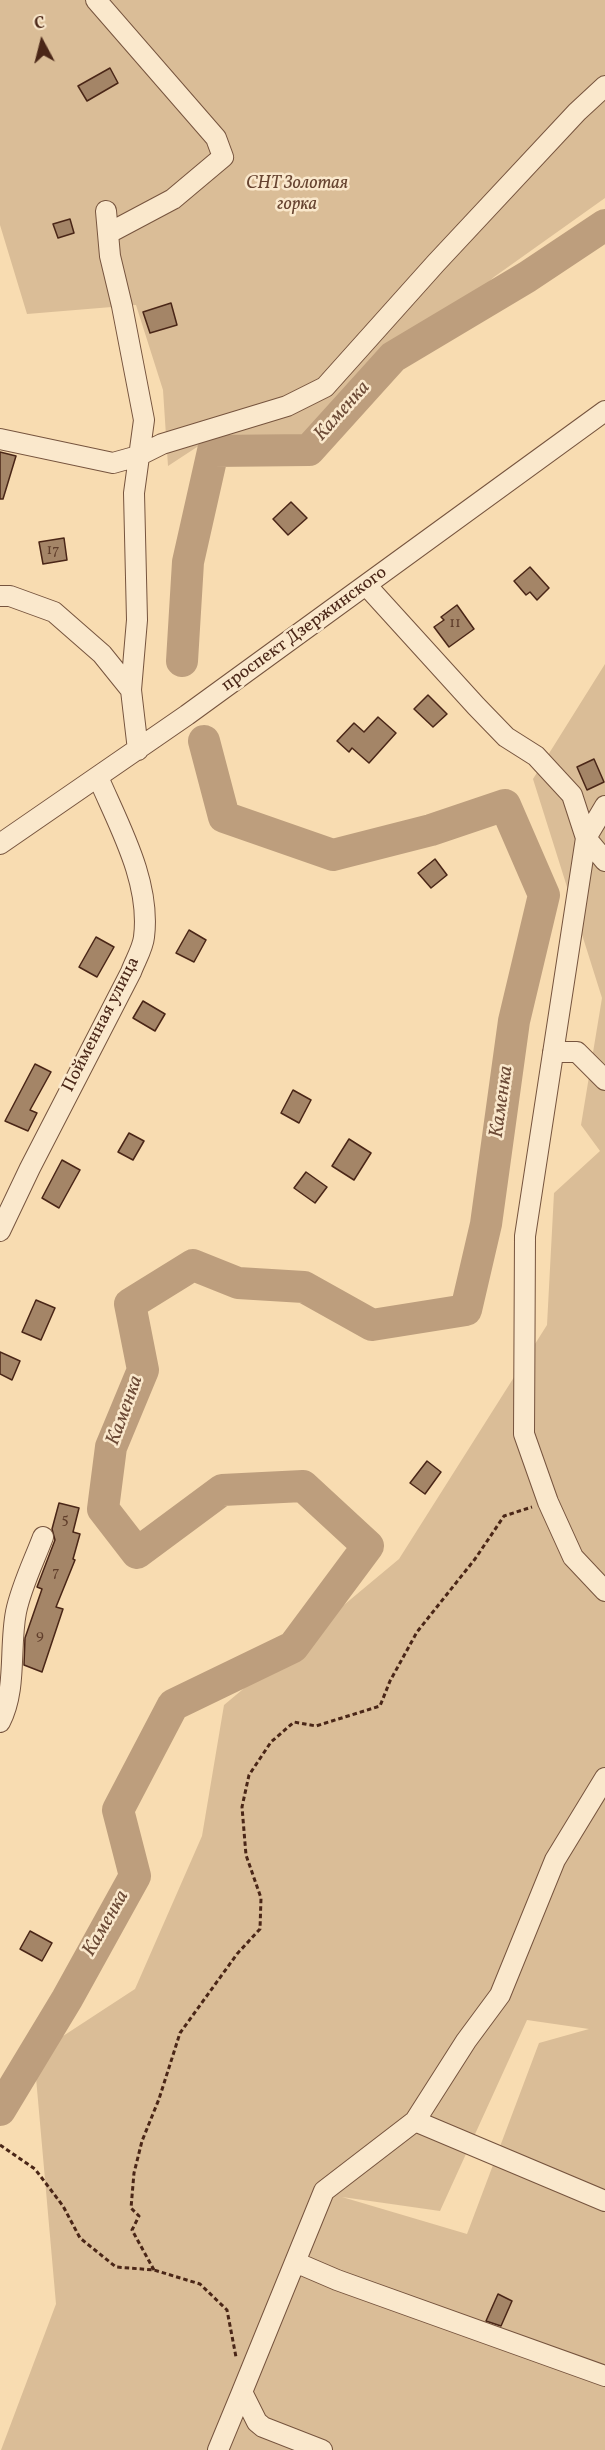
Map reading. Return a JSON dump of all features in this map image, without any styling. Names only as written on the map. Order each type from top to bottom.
[{"type":"street","points":[[96,0],[216,138],[223,157],[173,199],[109,233]]},
{"type":"street","points":[[0,439],[113,462],[138,456],[162,444],[287,406],[325,387],[436,263],[577,112],[605,86]]},
{"type":"street","points":[[106,211],[110,256],[144,420],[134,493],[137,620],[131,690],[138,750]]},
{"type":"street","name":"проспект Дзержинского","points":[[0,844],[138,750],[605,411]]},
{"type":"street","points":[[366,585],[506,737],[536,756],[572,795],[586,838],[605,861]]},
{"type":"street","points":[[0,596],[10,596],[54,612],[102,654],[131,690]]},
{"type":"street","name":"Пойменная улица","points":[[0,1231],[131,972],[144,940],[145,915],[139,882],[99,777]]},
{"type":"street","points":[[605,807],[586,838],[525,1247],[524,1434],[548,1502],[573,1557],[605,1591]]},
{"type":"street","points":[[553,1052],[578,1052],[605,1080]]},
{"type":"street","points":[[0,1722],[7,1709],[10,1691],[13,1635],[17,1610],[43,1537]]},
{"type":"street","points":[[218,2450],[324,2191],[415,2121],[466,2041],[500,1995],[555,1860],[605,1778]]},
{"type":"street","points":[[415,2121],[605,2201]]},
{"type":"street","points":[[295,2262],[337,2280],[605,2376]]},
{"type":"street","points":[[242,2392],[257,2422],[268,2431],[322,2450]]},
{"type":"path","points":[[154,2270],[132,2230],[139,2216],[131,2208],[134,2173],[142,2141],[159,2099],[180,2033],[237,1954],[260,1929],[261,1898],[246,1855],[242,1807],[249,1775],[272,1742],[294,1722],[316,1726],[380,1706],[390,1681],[417,1632],[475,1560],[504,1516],[548,1502]]},
{"type":"path","points":[[0,2145],[35,2169],[63,2206],[80,2238],[116,2267],[154,2270],[200,2284],[227,2310],[237,2361]]},
{"type":"green space","name":"СНТ Золотая горка","points":[[0,0],[605,0],[605,198],[494,277],[306,455],[197,447],[168,466],[163,390],[136,305],[27,314],[0,225]]},
{"type":"green space","points":[[605,664],[605,2450],[1,2450],[56,2304],[34,2055],[135,1989],[202,1836],[224,1705],[399,1559],[547,1325],[554,1193],[600,1151],[581,1125],[602,998],[533,779]],"holes":[[[527,2020],[589,2029],[539,2043],[467,2234],[342,2197],[440,2211]]]},
{"type":"building","points":[[110,68],[118,83],[87,101],[78,86]]},
{"type":"building","points":[[70,219],[74,233],[58,238],[53,224]]},
{"type":"building","points":[[171,303],[177,325],[150,333],[143,312]]},
{"type":"building","points":[[0,452],[16,456],[3,499],[0,499]]},
{"type":"building","points":[[291,502],[307,518],[288,535],[273,519]]},
{"type":"building","points":[[64,538],[67,560],[43,564],[39,542]]},
{"type":"building","points":[[530,567],[549,588],[537,600],[530,592],[526,595],[514,581]]},
{"type":"building","points":[[457,605],[474,629],[449,647],[434,627],[444,620],[441,617]]},
{"type":"building","points":[[428,695],[447,714],[433,727],[414,709]]},
{"type":"building","points":[[378,717],[396,733],[369,763],[352,748],[349,752],[337,741],[354,723],[364,732]]},
{"type":"building","points":[[594,759],[604,782],[587,790],[577,767]]},
{"type":"building","points":[[435,859],[447,875],[431,888],[418,873]]},
{"type":"building","points":[[189,930],[206,940],[194,962],[176,953]]},
{"type":"building","points":[[96,937],[114,947],[97,977],[79,967]]},
{"type":"building","points":[[143,1001],[165,1014],[155,1031],[133,1018]]},
{"type":"building","points":[[35,1064],[51,1072],[30,1110],[37,1113],[28,1131],[5,1121]]},
{"type":"building","points":[[293,1090],[311,1100],[299,1123],[281,1113]]},
{"type":"building","points":[[129,1133],[144,1141],[133,1160],[118,1152]]},
{"type":"building","points":[[349,1139],[371,1153],[354,1180],[332,1166]]},
{"type":"building","points":[[62,1160],[80,1170],[59,1208],[42,1198]]},
{"type":"building","points":[[306,1172],[327,1187],[315,1203],[294,1188]]},
{"type":"building","points":[[36,1300],[55,1308],[41,1340],[22,1332]]},
{"type":"building","points":[[0,1352],[20,1361],[12,1380],[0,1374]]},
{"type":"building","points":[[427,1461],[441,1472],[425,1494],[410,1483]]},
{"type":"building","points":[[59,1503],[79,1508],[73,1532],[80,1534],[73,1559],[75,1560],[56,1607],[63,1609],[42,1672],[24,1665],[25,1638],[42,1589],[37,1587],[55,1540],[52,1529]]},
{"type":"building","points":[[30,1931],[52,1943],[42,1961],[20,1949]]},
{"type":"building","points":[[498,2294],[512,2301],[501,2326],[486,2321]]},
{"type":"waterway","name":"Каменка","points":[[182,661],[188,562],[213,451],[309,450],[393,357],[527,277],[605,225]]},
{"type":"waterway","name":"Каменка","points":[[0,2110],[67,1999],[135,1876],[118,1810],[173,1705],[293,1647],[368,1546],[303,1486],[222,1490],[137,1553],[103,1509],[111,1447],[143,1370],[130,1304],[193,1265],[238,1283],[304,1287],[372,1325],[466,1310],[486,1224],[514,1021],[544,895],[505,805],[431,830],[333,855],[224,817],[204,741]]}]
